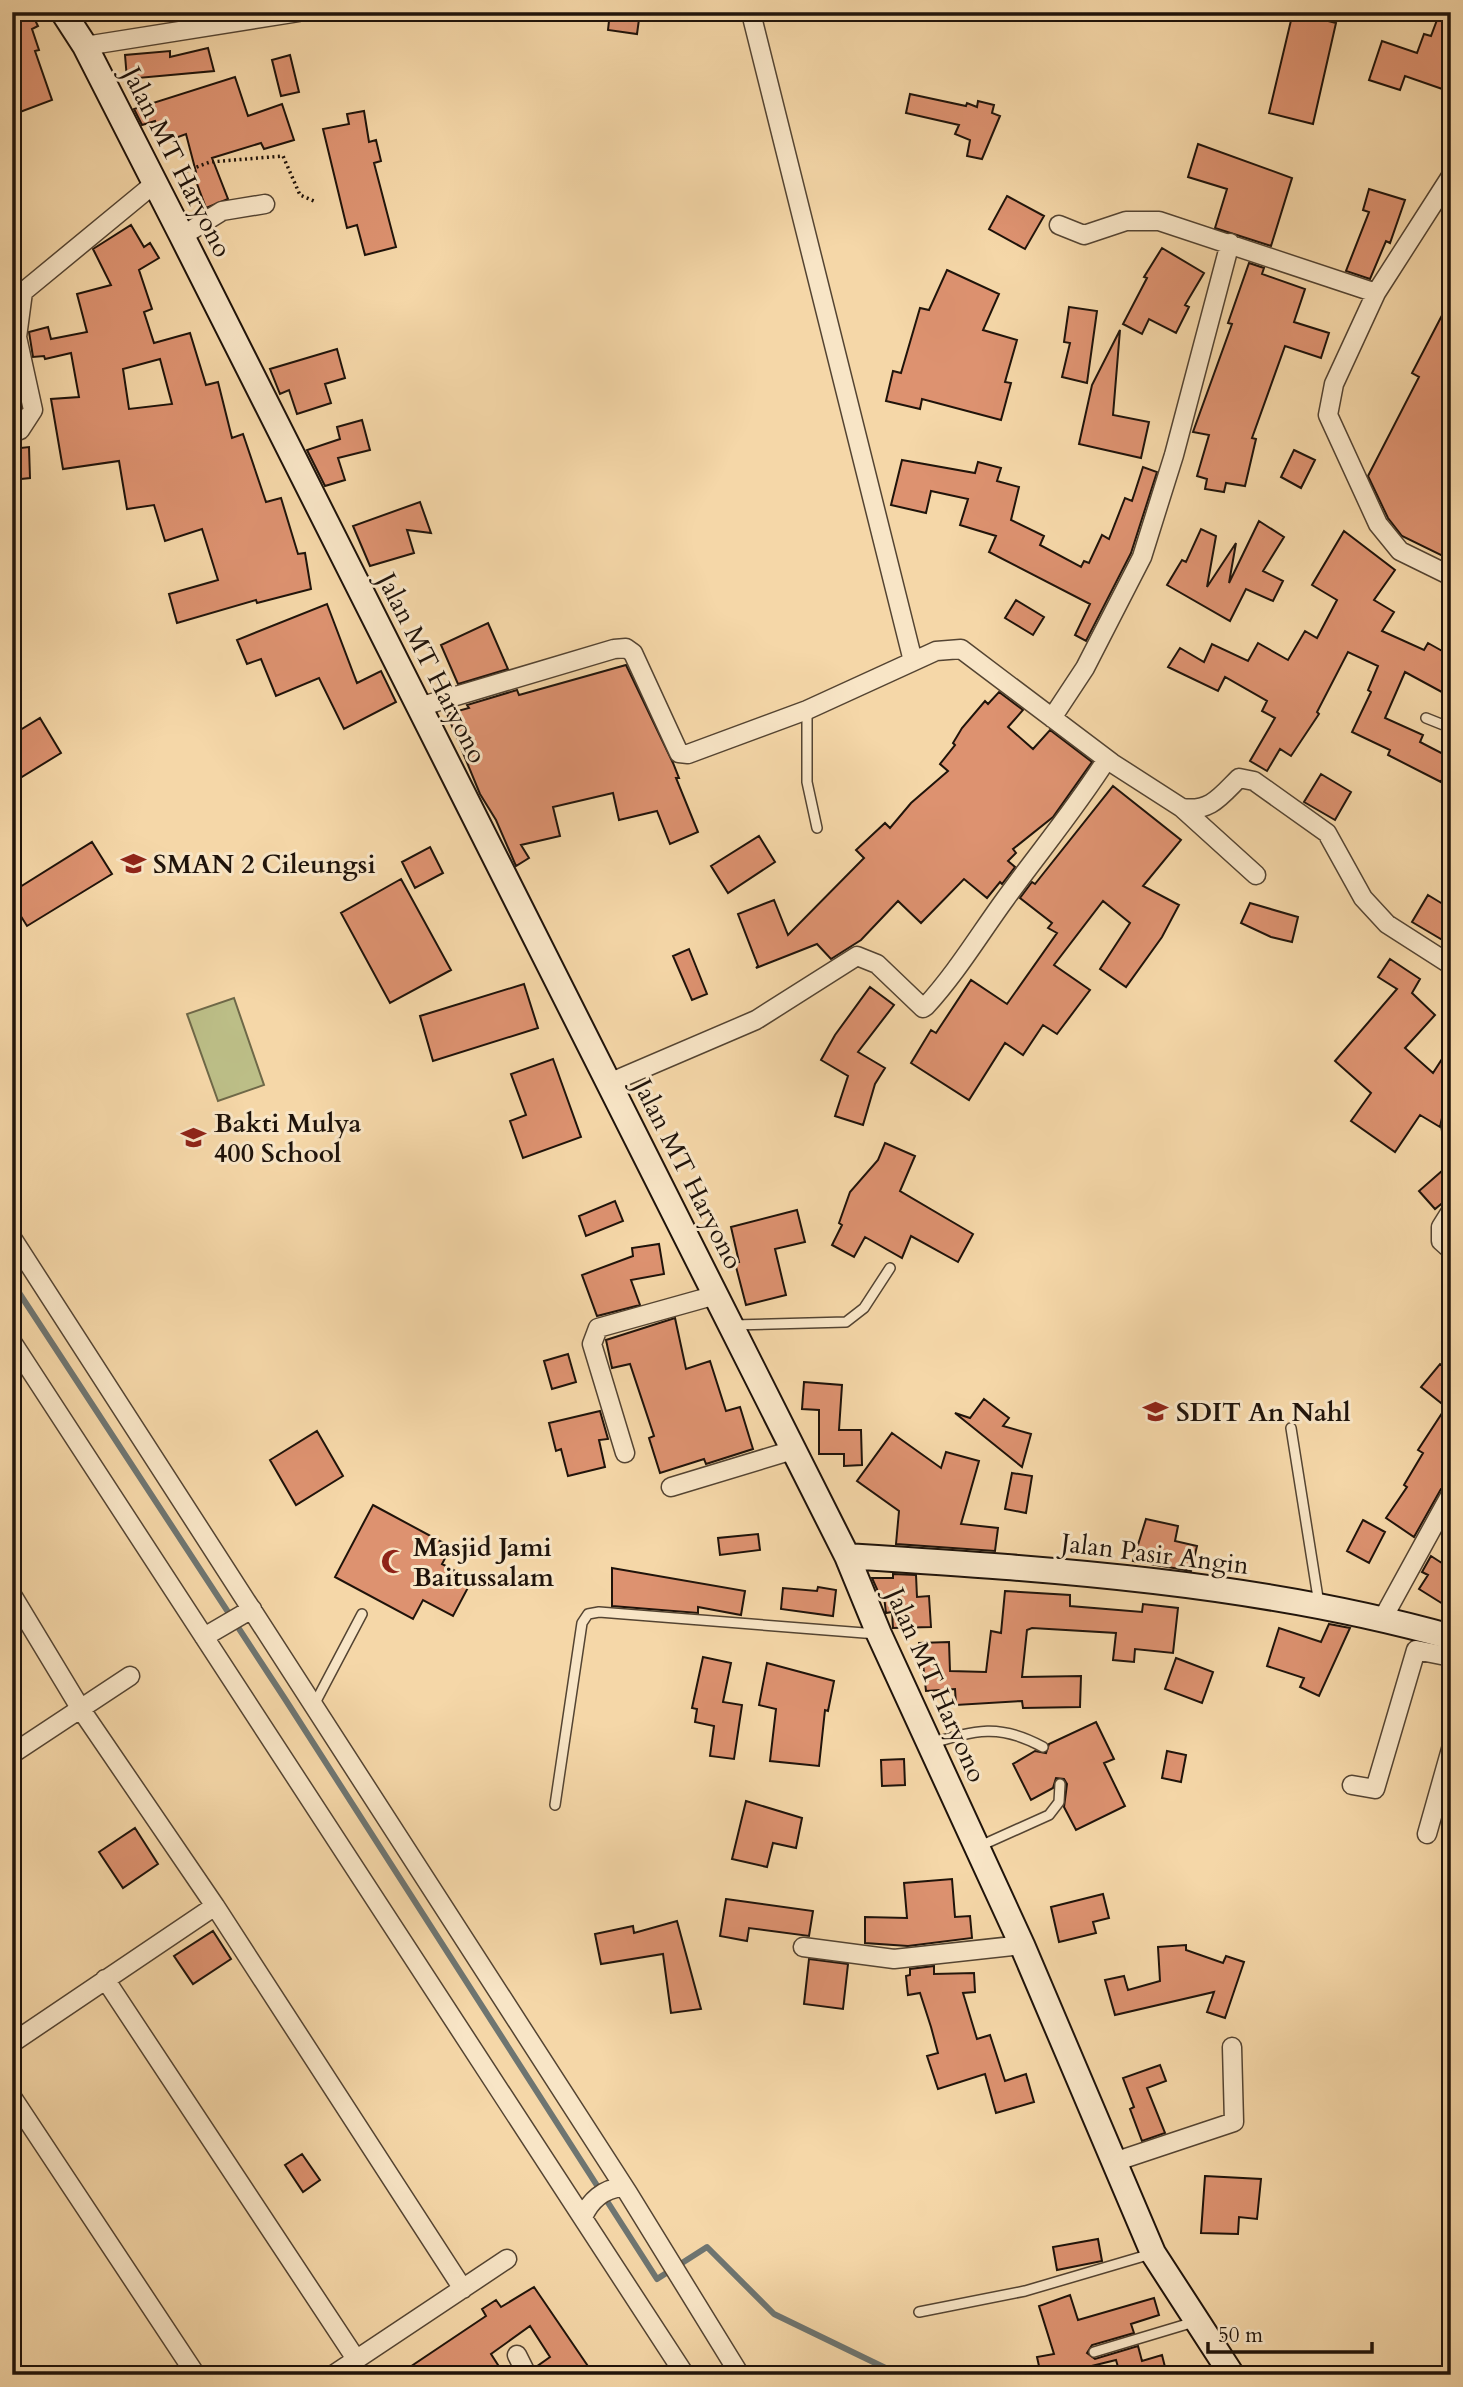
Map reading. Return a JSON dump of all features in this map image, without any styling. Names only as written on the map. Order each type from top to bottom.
[{"type":"main road","name":"Jalan MT Haryono","points":[[63,12],[85,46],[733,1325],[847,1556],[879,1634],[1022,1945],[1153,2253],[1231,2375]]},
{"type":"main road","name":"Jalan Pasir Angin","points":[[847,1556],[1030,1568],[1320,1604],[1451,1637]]},
{"type":"street","points":[[85,46],[299,12]]},
{"type":"street","points":[[747,12],[752,16],[913,661]]},
{"type":"street","points":[[1451,176],[1376,293],[1334,384],[1328,415],[1378,524],[1400,551],[1451,576]]},
{"type":"street","points":[[12,432],[20,430],[33,410],[17,337],[23,292],[154,184]]},
{"type":"street","points":[[181,236],[222,211],[265,204]]},
{"type":"street","points":[[1059,225],[1084,235],[1126,221],[1159,221],[1376,293]]},
{"type":"street","points":[[1052,718],[1085,668],[1142,557],[1174,456],[1230,243]]},
{"type":"street","points":[[419,707],[614,649],[626,648],[633,653],[679,753],[688,754],[807,710],[936,651],[961,649],[1107,759],[1182,808],[1256,876]]},
{"type":"street","points":[[609,1083],[756,1020],[857,956],[877,964],[923,1008],[957,972],[1003,901],[1080,802],[1107,759]]},
{"type":"street","points":[[1182,808],[1197,810],[1212,806],[1239,778],[1254,781],[1327,833],[1363,898],[1387,924],[1451,965]]},
{"type":"street","points":[[1451,1212],[1440,1227],[1441,1241],[1451,1251]]},
{"type":"street","points":[[12,1238],[247,1612],[314,1706],[617,2187],[681,2278],[740,2375]]},
{"type":"street","points":[[625,1453],[592,1344],[598,1328],[716,1295]]},
{"type":"street","points":[[12,1342],[212,1633],[586,2210],[685,2375]]},
{"type":"street","points":[[671,1487],[793,1450]]},
{"type":"street","points":[[1383,1618],[1451,1494]]},
{"type":"street","points":[[12,1595],[82,1711],[215,1906],[463,2289]]},
{"type":"street","points":[[212,1633],[247,1612]]},
{"type":"street","points":[[1352,1786],[1375,1789],[1416,1650],[1451,1657]]},
{"type":"street","points":[[12,1754],[82,1711],[130,1676]]},
{"type":"street","points":[[1427,1834],[1451,1749]]},
{"type":"street","points":[[12,2043],[215,1906]]},
{"type":"street","points":[[803,1947],[894,1959],[1022,1945]]},
{"type":"street","points":[[105,1979],[356,2359]]},
{"type":"street","points":[[1114,2162],[1234,2122],[1232,2046]]},
{"type":"street","points":[[12,2097],[196,2375]]},
{"type":"street","points":[[586,2210],[617,2187]]},
{"type":"street","points":[[333,2375],[507,2259]]},
{"type":"street","points":[[517,2355],[527,2375]]},
{"type":"lane","points":[[807,710],[807,782],[817,828]]},
{"type":"lane","points":[[1426,718],[1451,728]]},
{"type":"lane","points":[[733,1325],[846,1322],[864,1308],[890,1268]]},
{"type":"lane","points":[[1291,1428],[1320,1604]]},
{"type":"lane","points":[[555,1805],[582,1623],[588,1614],[598,1612],[879,1634]]},
{"type":"lane","points":[[314,1706],[362,1614]]},
{"type":"lane","points":[[929,1745],[968,1732],[995,1729],[1021,1735],[1043,1747]]},
{"type":"lane","points":[[978,1847],[1049,1815],[1059,1802],[1060,1784]]},
{"type":"lane","points":[[919,2312],[1025,2291],[1153,2253]]},
{"type":"lane","points":[[1094,2352],[1196,2321]]},
{"type":"path","points":[[154,184],[210,162],[283,156],[300,195],[314,201]]},
{"type":"green space","points":[[234,998],[264,1085],[218,1101],[187,1014]]},
{"type":"building","points":[[12,12],[31,12],[38,26],[32,29],[39,50],[35,51],[52,100],[12,115]]},
{"type":"building","points":[[610,12],[640,12],[637,34],[608,30]]},
{"type":"building","points":[[1293,12],[1336,23],[1313,124],[1269,113]]},
{"type":"building","points":[[1440,12],[1451,12],[1451,92],[1405,76],[1400,90],[1369,80],[1382,41],[1417,53],[1424,34],[1431,36]]},
{"type":"building","points":[[208,48],[214,71],[127,79],[125,55],[170,51],[170,57]]},
{"type":"building","points":[[290,55],[299,92],[281,96],[272,60]]},
{"type":"building","points":[[235,77],[248,116],[282,104],[294,140],[264,149],[261,143],[212,158],[228,199],[206,208],[193,173],[196,172],[186,134],[162,143],[155,121],[142,125],[134,109]]},
{"type":"building","points":[[910,94],[966,106],[967,103],[977,107],[978,101],[994,105],[992,113],[1000,116],[982,159],[967,156],[970,140],[955,134],[959,125],[906,113]]},
{"type":"building","points":[[364,111],[369,142],[376,140],[381,161],[374,163],[396,247],[365,255],[357,225],[347,228],[323,129],[349,124],[347,114]]},
{"type":"building","points":[[1198,144],[1292,178],[1271,246],[1215,228],[1227,189],[1188,177]]},
{"type":"building","points":[[1369,189],[1405,200],[1390,243],[1386,241],[1370,279],[1346,271],[1369,212],[1363,210]]},
{"type":"building","points":[[1007,196],[1044,216],[1025,249],[989,229]]},
{"type":"building","points":[[131,225],[144,247],[150,243],[159,258],[139,270],[152,309],[144,312],[154,343],[190,333],[206,385],[218,382],[232,438],[243,434],[266,502],[281,498],[298,554],[305,553],[311,589],[257,603],[256,600],[177,623],[169,594],[218,580],[202,529],[165,541],[154,505],[127,509],[119,461],[63,469],[51,399],[79,397],[71,353],[45,359],[44,356],[33,357],[29,332],[48,327],[51,339],[87,332],[77,294],[111,285],[93,249]],"holes":[[[160,359],[172,404],[129,409],[123,369]]]},
{"type":"building","points":[[1162,248],[1204,273],[1185,305],[1189,307],[1176,333],[1149,319],[1142,334],[1123,324],[1147,278],[1144,277]]},
{"type":"building","points":[[1249,263],[1264,268],[1262,274],[1305,289],[1294,322],[1329,333],[1321,358],[1285,346],[1252,438],[1256,439],[1245,486],[1226,483],[1224,492],[1205,489],[1207,479],[1197,476],[1209,435],[1193,432],[1232,324],[1228,323]]},
{"type":"building","points":[[947,270],[999,294],[983,330],[1017,340],[1005,382],[1011,383],[1001,420],[922,399],[920,409],[886,401],[893,371],[901,373],[920,308],[929,310]]},
{"type":"building","points":[[1451,298],[1451,560],[1402,536],[1388,518],[1368,476],[1419,377],[1412,373]]},
{"type":"building","points":[[1069,307],[1097,311],[1087,383],[1062,377],[1070,343],[1064,342]]},
{"type":"building","points":[[1120,330],[1113,415],[1149,422],[1141,458],[1079,444],[1092,385]]},
{"type":"building","points":[[337,349],[345,378],[325,384],[331,403],[297,414],[289,390],[280,394],[270,369]]},
{"type":"building","points":[[362,420],[370,450],[338,458],[345,480],[325,486],[307,450],[340,439],[337,427]]},
{"type":"building","points":[[29,447],[30,478],[12,480],[12,449]]},
{"type":"building","points":[[1294,450],[1315,460],[1301,488],[1281,477]]},
{"type":"building","points":[[902,460],[975,473],[978,462],[1001,468],[997,481],[1019,487],[1011,520],[1044,536],[1040,545],[1081,567],[1084,561],[1089,563],[1102,535],[1109,539],[1125,498],[1132,501],[1143,467],[1157,472],[1131,553],[1086,641],[1075,635],[1090,604],[989,552],[996,536],[960,525],[968,499],[931,491],[926,513],[891,505]]},
{"type":"building","points":[[420,502],[431,533],[407,530],[414,553],[370,566],[353,526]]},
{"type":"building","points":[[1259,521],[1284,537],[1263,571],[1283,581],[1273,601],[1246,589],[1230,621],[1167,585],[1182,560],[1186,562],[1201,529],[1216,536],[1207,587],[1236,543],[1229,583]]},
{"type":"building","points":[[1344,531],[1395,570],[1374,600],[1394,612],[1382,631],[1424,650],[1428,643],[1451,656],[1451,697],[1405,672],[1385,718],[1423,735],[1420,742],[1451,758],[1441,782],[1388,755],[1390,750],[1352,732],[1371,692],[1368,690],[1378,666],[1348,652],[1317,712],[1319,714],[1291,756],[1280,749],[1267,771],[1250,761],[1275,718],[1262,711],[1267,701],[1225,677],[1218,691],[1168,667],[1180,648],[1204,662],[1212,644],[1248,661],[1258,643],[1288,660],[1305,631],[1317,638],[1337,600],[1312,585]]},
{"type":"building","points":[[1016,600],[1044,617],[1033,635],[1005,618]]},
{"type":"building","points":[[327,604],[357,683],[381,671],[396,702],[344,729],[319,678],[276,696],[261,659],[247,664],[237,640]]},
{"type":"building","points":[[488,623],[508,669],[458,684],[441,645]]},
{"type":"building","points":[[626,665],[673,763],[679,778],[676,778],[698,832],[670,844],[657,811],[619,820],[613,793],[553,807],[560,836],[521,845],[529,858],[516,866],[496,820],[480,794],[447,714],[517,690],[519,695]]},
{"type":"building","points":[[999,692],[1023,710],[1008,727],[1033,749],[1050,730],[1092,762],[1053,817],[1013,849],[1016,853],[1008,861],[1015,867],[1002,884],[1000,882],[987,898],[964,879],[921,923],[898,901],[861,940],[831,959],[817,944],[756,968],[758,966],[738,914],[774,900],[788,935],[864,858],[856,850],[885,823],[890,828],[911,803],[948,771],[940,764],[955,745],[953,743],[962,728],[985,701],[988,704]]},
{"type":"building","points":[[40,718],[61,753],[12,783],[12,735]]},
{"type":"building","points":[[1321,774],[1351,792],[1335,820],[1304,802]]},
{"type":"building","points":[[1113,786],[1181,840],[1143,886],[1179,905],[1162,937],[1126,987],[1100,969],[1130,923],[1103,901],[1054,965],[1090,990],[1057,1034],[1043,1025],[1023,1055],[1005,1043],[969,1100],[911,1063],[931,1030],[936,1033],[971,980],[1007,1004],[1057,933],[1048,928],[1052,923],[1020,898],[1032,882],[1035,884]]},
{"type":"building","points":[[759,836],[775,862],[728,893],[711,866]]},
{"type":"building","points":[[92,842],[112,874],[27,926],[12,902],[12,892]]},
{"type":"building","points":[[430,847],[443,873],[415,888],[402,862]]},
{"type":"building","points":[[401,879],[451,970],[390,1003],[341,913]]},
{"type":"building","points":[[1428,895],[1451,909],[1451,945],[1412,922]]},
{"type":"building","points":[[1250,903],[1298,917],[1292,942],[1271,937],[1241,923]]},
{"type":"building","points":[[689,949],[707,994],[692,1000],[673,956]]},
{"type":"building","points":[[1390,959],[1420,979],[1412,993],[1435,1015],[1405,1048],[1433,1073],[1451,1045],[1451,1113],[1442,1118],[1440,1127],[1420,1115],[1395,1152],[1351,1121],[1371,1093],[1335,1061],[1397,989],[1378,977]]},
{"type":"building","points":[[524,984],[538,1028],[433,1061],[420,1016]]},
{"type":"building","points":[[870,987],[894,1005],[858,1052],[885,1068],[875,1084],[863,1125],[835,1116],[848,1076],[821,1060],[835,1035]]},
{"type":"building","points":[[553,1059],[581,1137],[523,1158],[510,1121],[526,1115],[511,1074]]},
{"type":"building","points":[[885,1143],[915,1156],[900,1191],[973,1234],[958,1262],[911,1236],[902,1258],[865,1237],[854,1257],[832,1245],[842,1225],[839,1223],[850,1192],[878,1160]]},
{"type":"building","points":[[1451,1163],[1451,1196],[1435,1209],[1419,1191]]},
{"type":"building","points":[[615,1201],[623,1221],[586,1236],[579,1216]]},
{"type":"building","points":[[797,1210],[805,1242],[775,1249],[786,1295],[746,1305],[735,1263],[739,1262],[731,1227]]},
{"type":"building","points":[[659,1244],[664,1274],[631,1280],[640,1305],[597,1316],[582,1275],[633,1256],[632,1248]]},
{"type":"building","points":[[675,1318],[686,1369],[710,1361],[726,1411],[740,1407],[753,1449],[706,1464],[704,1459],[660,1473],[649,1438],[654,1436],[630,1364],[612,1368],[606,1340]]},
{"type":"building","points":[[568,1354],[576,1382],[552,1389],[544,1361]]},
{"type":"building","points":[[1440,1364],[1451,1372],[1451,1483],[1441,1489],[1414,1537],[1386,1518],[1407,1487],[1404,1485],[1423,1453],[1418,1450],[1446,1407],[1421,1387]]},
{"type":"building","points":[[804,1382],[842,1385],[839,1430],[861,1430],[862,1465],[844,1466],[844,1454],[819,1454],[819,1410],[802,1409]]},
{"type":"building","points":[[984,1399],[1009,1418],[1003,1426],[1031,1434],[1022,1467],[955,1413],[970,1418]]},
{"type":"building","points":[[600,1411],[608,1439],[599,1440],[605,1467],[568,1476],[561,1449],[556,1451],[549,1423]]},
{"type":"building","points":[[317,1431],[343,1476],[296,1505],[270,1460]]},
{"type":"building","points":[[892,1433],[941,1468],[946,1452],[979,1461],[961,1524],[998,1528],[995,1551],[896,1544],[899,1511],[857,1481]]},
{"type":"building","points":[[1012,1473],[1032,1476],[1026,1513],[1005,1509]]},
{"type":"building","name":"Masjid Jami Baitussalam","points":[[373,1505],[451,1547],[442,1564],[472,1580],[453,1616],[423,1600],[413,1619],[335,1577]]},
{"type":"building","points":[[1146,1519],[1178,1526],[1175,1541],[1197,1546],[1191,1571],[1133,1561]]},
{"type":"building","points":[[1363,1520],[1385,1532],[1369,1563],[1347,1551]]},
{"type":"building","points":[[758,1534],[760,1550],[720,1555],[718,1538]]},
{"type":"building","points":[[1431,1556],[1451,1569],[1451,1609],[1419,1589],[1428,1575],[1422,1572]]},
{"type":"building","points":[[612,1568],[745,1591],[741,1615],[698,1607],[698,1613],[612,1606]]},
{"type":"building","points":[[893,1574],[916,1575],[917,1597],[929,1596],[931,1627],[893,1628],[892,1612],[886,1613],[884,1596],[880,1596],[872,1578],[893,1578]]},
{"type":"building","points":[[818,1587],[836,1590],[833,1616],[781,1609],[783,1588],[817,1591]]},
{"type":"building","points":[[1005,1591],[1070,1595],[1070,1606],[1142,1612],[1143,1604],[1178,1608],[1173,1653],[1135,1649],[1134,1662],[1113,1660],[1116,1633],[1032,1628],[1027,1630],[1022,1677],[1081,1676],[1080,1707],[1023,1708],[1022,1701],[956,1705],[955,1689],[926,1691],[923,1664],[919,1664],[919,1643],[949,1642],[950,1671],[986,1672],[991,1631],[1001,1633]]},
{"type":"building","points":[[1329,1624],[1350,1628],[1319,1696],[1300,1687],[1304,1678],[1267,1666],[1279,1628],[1321,1642]]},
{"type":"building","points":[[703,1657],[731,1663],[723,1702],[742,1705],[734,1759],[710,1756],[714,1726],[695,1722],[697,1709],[692,1708]]},
{"type":"building","points":[[1176,1658],[1213,1672],[1202,1703],[1165,1689]]},
{"type":"building","points":[[767,1663],[834,1681],[828,1711],[825,1710],[819,1766],[770,1761],[776,1709],[759,1705]]},
{"type":"building","points":[[1096,1722],[1114,1759],[1104,1763],[1125,1806],[1076,1830],[1064,1807],[1067,1784],[1064,1779],[1056,1778],[1053,1788],[1031,1800],[1013,1764],[1035,1751],[1046,1753],[1049,1744]]},
{"type":"building","points":[[1167,1751],[1186,1755],[1181,1782],[1162,1778]]},
{"type":"building","points":[[904,1759],[905,1785],[882,1786],[881,1760]]},
{"type":"building","points":[[746,1801],[802,1818],[796,1848],[773,1843],[767,1867],[732,1859]]},
{"type":"building","points":[[135,1828],[158,1864],[123,1888],[99,1852]]},
{"type":"building","points":[[952,1879],[955,1917],[970,1916],[972,1938],[908,1946],[865,1943],[865,1917],[907,1918],[904,1883]]},
{"type":"building","points":[[1103,1894],[1109,1918],[1093,1922],[1096,1933],[1059,1942],[1051,1907]]},
{"type":"building","points":[[726,1899],[813,1911],[809,1936],[749,1928],[747,1941],[720,1936]]},
{"type":"building","points":[[677,1921],[701,2009],[671,2013],[663,1954],[601,1964],[595,1934],[633,1926],[634,1933]]},
{"type":"building","points":[[213,1931],[231,1959],[193,1984],[174,1956]]},
{"type":"building","points":[[1186,1945],[1186,1950],[1223,1963],[1226,1956],[1244,1962],[1225,2018],[1207,2012],[1214,1992],[1115,2015],[1105,1980],[1124,1976],[1128,1990],[1160,1981],[1158,1947]]},
{"type":"building","points":[[809,1959],[848,1964],[843,2009],[804,2004]]},
{"type":"building","points":[[934,1966],[934,1974],[974,1973],[975,1992],[963,1993],[977,2039],[990,2035],[1005,2081],[1026,2074],[1034,2102],[996,2113],[985,2074],[938,2089],[927,2056],[938,2053],[931,2027],[920,1993],[908,1995],[906,1976],[910,1975],[910,1969]]},
{"type":"building","points":[[1160,2065],[1166,2081],[1147,2088],[1165,2133],[1142,2141],[1130,2109],[1134,2107],[1123,2078]]},
{"type":"building","points":[[302,2154],[320,2180],[303,2192],[285,2165]]},
{"type":"building","points":[[1205,2176],[1261,2179],[1257,2219],[1239,2217],[1238,2234],[1201,2233]]},
{"type":"building","points":[[1098,2239],[1102,2261],[1057,2270],[1053,2247]]},
{"type":"building","points":[[534,2287],[594,2375],[538,2375],[536,2367],[550,2357],[530,2326],[491,2354],[498,2365],[481,2375],[398,2375],[486,2316],[482,2309],[496,2300],[501,2307]]},
{"type":"building","points":[[1070,2295],[1078,2320],[1154,2298],[1159,2315],[1131,2324],[1134,2333],[1092,2345],[1087,2353],[1095,2359],[1138,2346],[1142,2361],[1162,2355],[1167,2375],[1112,2375],[1111,2369],[1118,2367],[1116,2360],[1055,2375],[1041,2375],[1037,2357],[1054,2354],[1039,2306]]},
{"type":"waterway","points":[[12,1282],[285,1699],[657,2279],[707,2247],[774,2314],[900,2375]]},
{"type":"place","name":"SMAN 2 Cileungsi","points":[[133,864]]},
{"type":"place","name":"Bakti Mulya 400 School","points":[[194,1138]]},
{"type":"place","name":"SDIT An Nahl","points":[[1156,1412]]},
{"type":"place","name":"Masjid Jami Baitussalam","points":[[393,1562]]}]
